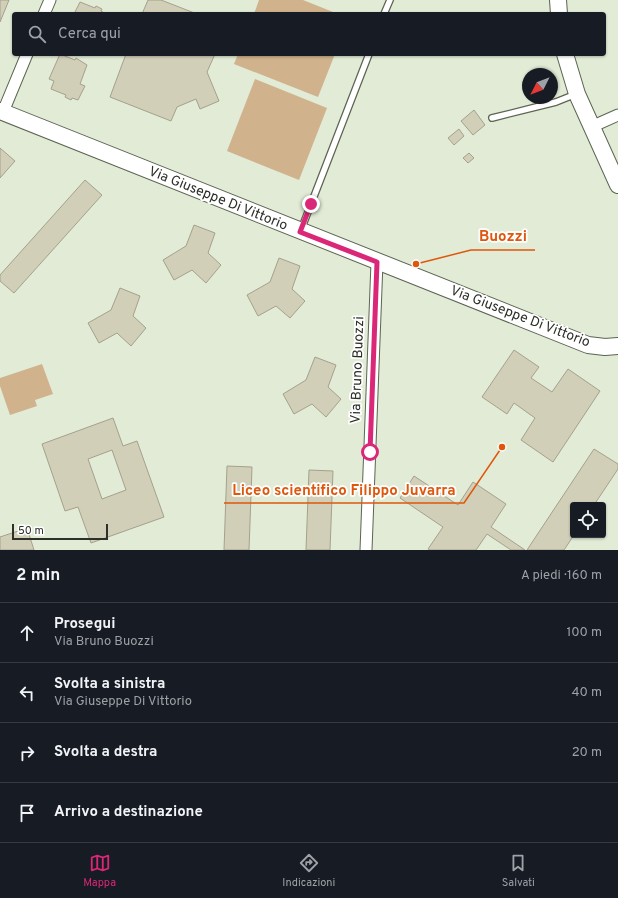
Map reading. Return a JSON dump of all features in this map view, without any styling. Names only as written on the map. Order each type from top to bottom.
[{"type":"street","points":[[45,12],[50,0]]},
{"type":"street","points":[[558,0],[559,12]]},
{"type":"street","points":[[1,112],[26,56]]},
{"type":"street","points":[[566,56],[577,94],[618,186]]},
{"type":"street","name":"Via Giuseppe Di Vittorio","points":[[1,112],[300,232],[588,344],[605,347],[618,346]]},
{"type":"street","points":[[591,127],[618,115]]},
{"type":"street","name":"Via Bruno Buozzi","points":[[366,550],[377,262]]},
{"type":"lane","points":[[385,12],[390,0]]},
{"type":"lane","points":[[300,232],[368,56]]},
{"type":"lane","points":[[492,118],[556,102],[577,94]]},
{"type":"shaded area","points":[[259,0],[303,0],[333,12],[255,12]]},
{"type":"shaded area","points":[[237,56],[334,56],[318,97],[234,64]]},
{"type":"shaded area","points":[[255,79],[327,108],[299,180],[227,151]]},
{"type":"shaded area","points":[[42,364],[53,394],[35,400],[37,406],[10,415],[0,386],[0,378]]},
{"type":"building","points":[[0,0],[9,0],[0,22]]},
{"type":"building","points":[[148,0],[161,0],[192,12],[143,12]]},
{"type":"building","points":[[80,2],[95,8],[96,6],[102,9],[101,11],[103,12],[75,12]]},
{"type":"building","points":[[59,56],[65,56],[75,60],[76,58],[87,65],[80,84],[85,86],[78,100],[72,98],[71,100],[65,97],[66,95],[51,89],[54,81],[49,79]]},
{"type":"building","points":[[125,56],[214,56],[207,72],[219,101],[200,109],[196,99],[177,107],[171,121],[110,97]]},
{"type":"building","points":[[474,110],[485,125],[473,135],[461,121]]},
{"type":"building","points":[[459,129],[464,136],[454,145],[448,138]]},
{"type":"building","points":[[0,148],[15,161],[0,178]]},
{"type":"building","points":[[469,153],[474,158],[468,163],[463,158]]},
{"type":"building","points":[[85,180],[102,195],[14,293],[0,281],[0,275]]},
{"type":"building","points":[[194,225],[215,233],[208,253],[221,265],[206,283],[192,270],[174,280],[163,260],[186,246]]},
{"type":"building","points":[[279,258],[300,266],[292,289],[305,301],[290,318],[276,306],[258,316],[247,295],[270,282]]},
{"type":"building","points":[[120,288],[140,296],[133,316],[146,328],[131,346],[117,333],[99,343],[88,323],[111,310]]},
{"type":"building","points":[[514,350],[539,367],[531,378],[552,392],[568,369],[600,391],[553,462],[521,440],[535,418],[514,403],[507,414],[482,397]]},
{"type":"building","points":[[315,357],[336,365],[328,387],[341,399],[326,417],[312,404],[294,414],[283,394],[306,380]]},
{"type":"building","points":[[113,418],[123,446],[137,441],[164,517],[91,543],[78,507],[65,511],[42,444]],"holes":[[[112,450],[126,490],[102,499],[88,459]]]},
{"type":"building","points":[[594,449],[618,464],[618,469],[596,502],[570,502],[570,538],[572,538],[564,550],[527,550]]},
{"type":"building","points":[[227,466],[252,467],[249,550],[224,550]]},
{"type":"building","points":[[309,470],[333,471],[330,550],[306,550]]},
{"type":"building","points":[[414,476],[458,505],[473,482],[506,504],[491,527],[525,550],[511,550],[487,534],[476,550],[428,549],[443,527],[400,498]]},
{"type":"building","points":[[27,528],[34,550],[0,550],[0,537]]},
{"type":"place","name":"Buozzi","points":[[416,264]]},
{"type":"place","name":"Liceo scientifico Filippo Juvarra","points":[[502,447]]},
{"type":"route","points":[[311,204],[300,232],[377,262],[370,452]]}]
